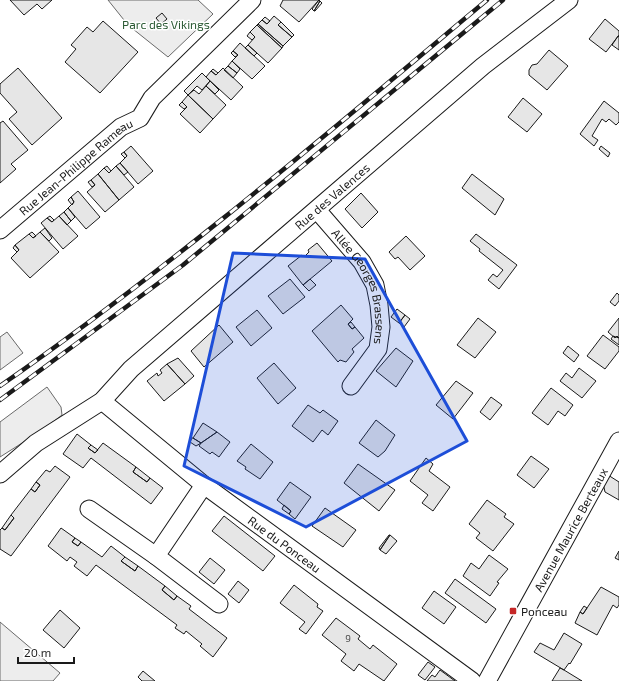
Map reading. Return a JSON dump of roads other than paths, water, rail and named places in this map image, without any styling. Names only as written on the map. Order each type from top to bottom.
[{"type":"street","name":"Rue Jean-Philippe Rameau","points":[[0,230],[122,127],[140,118],[152,98],[252,0]]},
{"type":"street","name":"Rue des Valences","points":[[0,474],[36,443],[102,401],[131,369],[483,66],[569,0]]},
{"type":"street","name":"Allée Georges Brassens","points":[[316,210],[362,262],[375,285],[379,305],[381,326],[378,349],[351,386]]},
{"type":"street","name":"Rue du Ponceau","points":[[102,401],[204,485],[472,681]]},
{"type":"street","name":"Avenue Maurice Berteaux","points":[[487,681],[619,441]]},
{"type":"street","points":[[156,556],[204,485]]},
{"type":"street","points":[[89,510],[156,556],[219,604]]},
{"type":"railway","points":[[0,386],[125,295],[248,199],[487,0]]},
{"type":"railway","points":[[0,400],[183,265],[503,0]]},
{"type":"place","name":"Ponceau","points":[[513,611]]},
{"type":"park label","name":"Parc des Vikings","points":[[166,24]]}]
